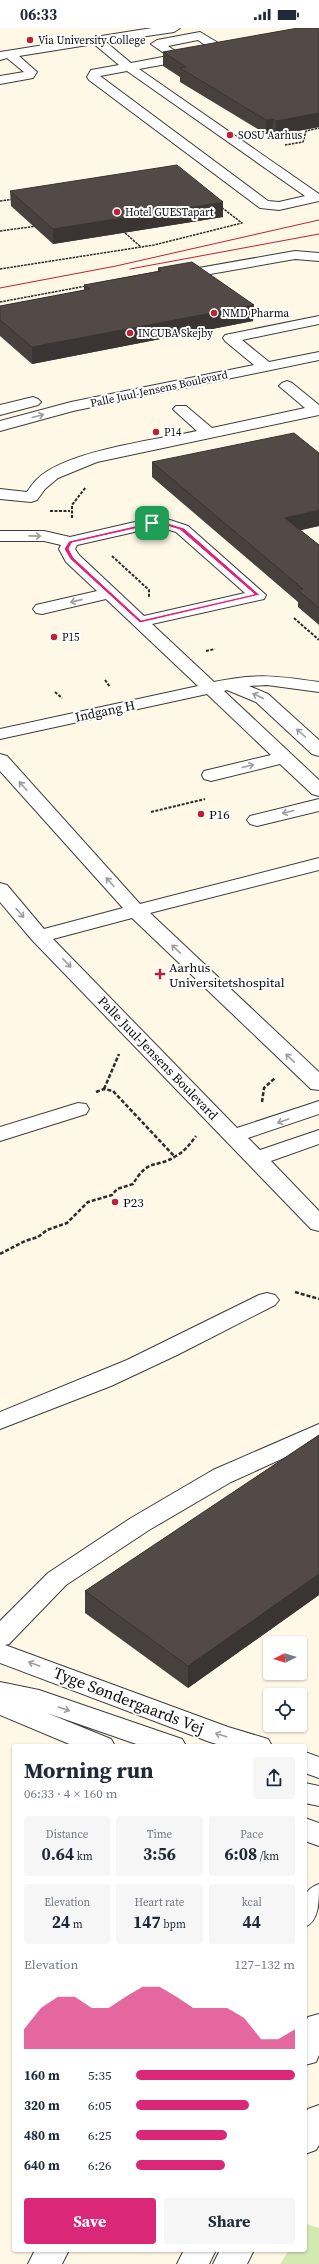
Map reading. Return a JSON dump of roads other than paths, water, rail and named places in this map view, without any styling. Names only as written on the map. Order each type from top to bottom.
[{"type":"street","points":[[4,55],[174,28]]},
{"type":"street","points":[[97,41],[128,67],[316,198],[279,206],[265,205],[93,77],[95,73],[128,67],[179,58]]},
{"type":"street","points":[[0,80],[29,75],[31,72],[4,55]]},
{"type":"street","points":[[160,279],[295,255],[319,257]]},
{"type":"street","points":[[260,362],[230,338],[319,320]]},
{"type":"street","name":"Palle Juul-Jensens Boulevard","points":[[0,426],[70,407],[260,362],[319,346]]},
{"type":"street","name":"Palle Juul-Jensens Boulevard","points":[[0,410],[260,362],[319,356]]},
{"type":"street","points":[[287,386],[318,410]]},
{"type":"street","points":[[181,408],[209,434]]},
{"type":"street","points":[[0,494],[31,497],[39,486],[52,475],[78,463],[112,453],[209,434],[318,410]]},
{"type":"street","points":[[0,536],[44,536],[70,542],[141,525],[164,523],[174,525],[182,529],[258,595],[140,622]]},
{"type":"street","points":[[70,542],[67,549],[72,558],[319,790]]},
{"type":"street","points":[[42,609],[110,594]]},
{"type":"street","name":"Indgang H","points":[[0,734],[243,681],[267,680],[319,687]]},
{"type":"street","points":[[228,684],[262,698],[319,750]]},
{"type":"street","points":[[211,775],[284,757]]},
{"type":"street","points":[[0,760],[136,911],[302,1070],[319,1084]]},
{"type":"street","points":[[257,820],[319,805]]},
{"type":"street","points":[[39,936],[319,864]]},
{"type":"street","name":"Palle Juul-Jensens Boulevard","points":[[0,890],[39,936],[256,1158],[289,1195],[319,1224]]},
{"type":"street","points":[[226,1129],[319,1107]]},
{"type":"street","points":[[0,1134],[78,1109]]},
{"type":"street","points":[[256,1158],[319,1137]]},
{"type":"street","points":[[289,1195],[319,1211]]},
{"type":"street","points":[[0,1421],[124,1372],[267,1300]]},
{"type":"street","points":[[0,1636],[57,1579],[140,1524],[222,1476],[319,1432]]},
{"type":"street","name":"Tyge Søndergaards Vej","points":[[0,1653],[220,1735],[251,1744]]},
{"type":"street","points":[[0,1692],[29,1697],[166,1744]]},
{"type":"street","points":[[0,1704],[97,1744]]},
{"type":"street","points":[[307,1763],[319,1768]]},
{"type":"street","points":[[307,1793],[319,1796]]},
{"type":"street","points":[[307,1829],[319,1835]]},
{"type":"street","points":[[307,1913],[319,1895]]},
{"type":"street","points":[[307,2048],[319,2026]]},
{"type":"street","points":[[307,2138],[319,2118]]},
{"type":"street","points":[[44,2264],[52,2252]]},
{"type":"street","points":[[192,2264],[199,2252]]},
{"type":"street","points":[[229,2264],[237,2252]]},
{"type":"tram line","points":[[0,288],[116,266],[319,220]]},
{"type":"tram line","points":[[130,269],[319,234]]},
{"type":"place","name":"Via University College","points":[[30,40]]},
{"type":"place","name":"SOSU Aarhus","points":[[230,135]]},
{"type":"place","name":"Hotel GUESTapart","points":[[117,212]]},
{"type":"place","name":"NMD Pharma","points":[[214,313]]},
{"type":"place","name":"INCUBA Skejby","points":[[130,333]]},
{"type":"place","name":"P14","points":[[156,432]]},
{"type":"place","name":"P15","points":[[54,637]]},
{"type":"place","name":"P16","points":[[201,814]]},
{"type":"place","name":"Aarhus Universitetshospital","points":[[160,974]]},
{"type":"place","name":"P23","points":[[115,1202]]}]
